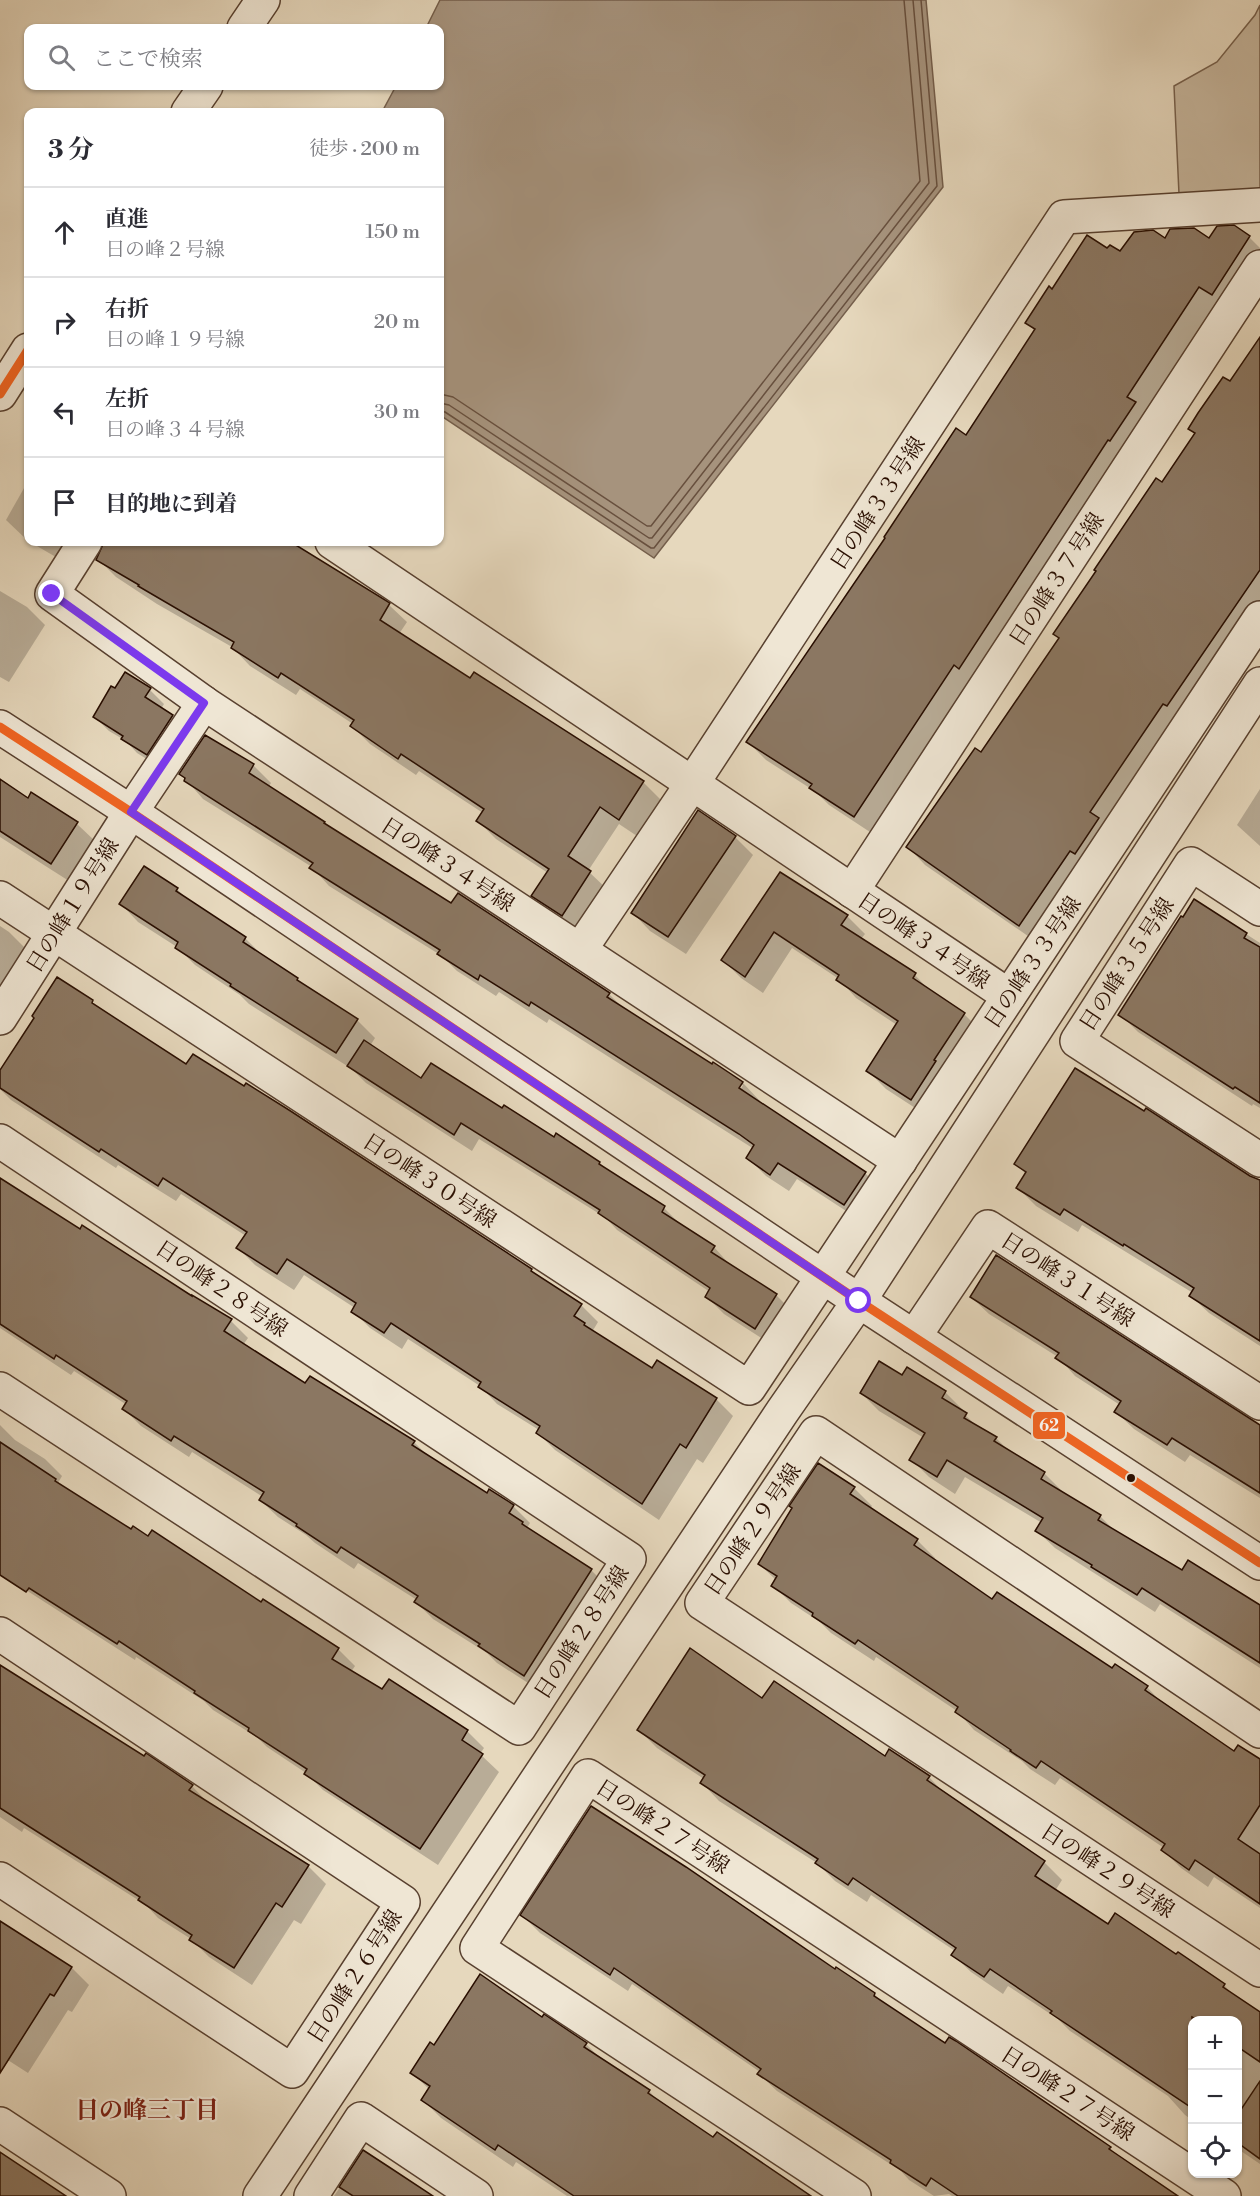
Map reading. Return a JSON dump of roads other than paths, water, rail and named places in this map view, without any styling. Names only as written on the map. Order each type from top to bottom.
[{"type":"street","points":[[247,24],[263,0]]},
{"type":"street","points":[[191,108],[203,90]]},
{"type":"street","name":"日の峰３３号線","points":[[580,951],[1064,217],[1260,206]]},
{"type":"street","name":"日の峰３７号線","points":[[852,891],[1260,267]]},
{"type":"street","points":[[0,394],[24,356]]},
{"type":"street","name":"日の峰３４号線","points":[[82,546],[52,594],[204,703],[900,1161]]},
{"type":"street","name":"日の峰３４号線","points":[[338,546],[1009,996]]},
{"type":"street","name":"日の峰３３号線","points":[[823,1276],[1260,618]]},
{"type":"street","points":[[260,2196],[782,1412],[859,1301],[1260,684]]},
{"type":"street","name":"日の峰１９号線","points":[[0,1018],[131,812],[204,703]]},
{"type":"street","points":[[0,727],[131,812],[859,1301],[1260,1563]]},
{"type":"street","name":"日の峰３５号線","points":[[1260,909],[1191,864],[1077,1041],[1260,1160]]},
{"type":"street","name":"日の峰３０号線","points":[[0,898],[749,1388],[823,1276]]},
{"type":"street","name":"日の峰２８号線","points":[[0,1141],[629,1559],[519,1728],[0,1389]]},
{"type":"street","name":"日の峰３１号線","points":[[914,1337],[988,1227],[1260,1403]]},
{"type":"street","name":"日の峰２９号線","points":[[1260,1731],[816,1433],[702,1604],[1260,1970]]},
{"type":"street","name":"日の峰２６号線","points":[[0,1634],[403,1902],[292,2071],[0,1879]]},
{"type":"street","name":"日の峰２７号線","points":[[854,2196],[477,1948],[588,1776],[1224,2196]]},
{"type":"street","points":[[311,2196],[361,2120],[476,2196]]},
{"type":"street","points":[[0,2124],[109,2196]]},
{"type":"water","points":[[440,0],[926,0],[943,187],[654,558],[444,418],[444,108],[384,108],[394,90],[444,90],[444,24],[428,24]]},
{"type":"district","name":"日の峰三丁目","points":[[147,2110]]}]
